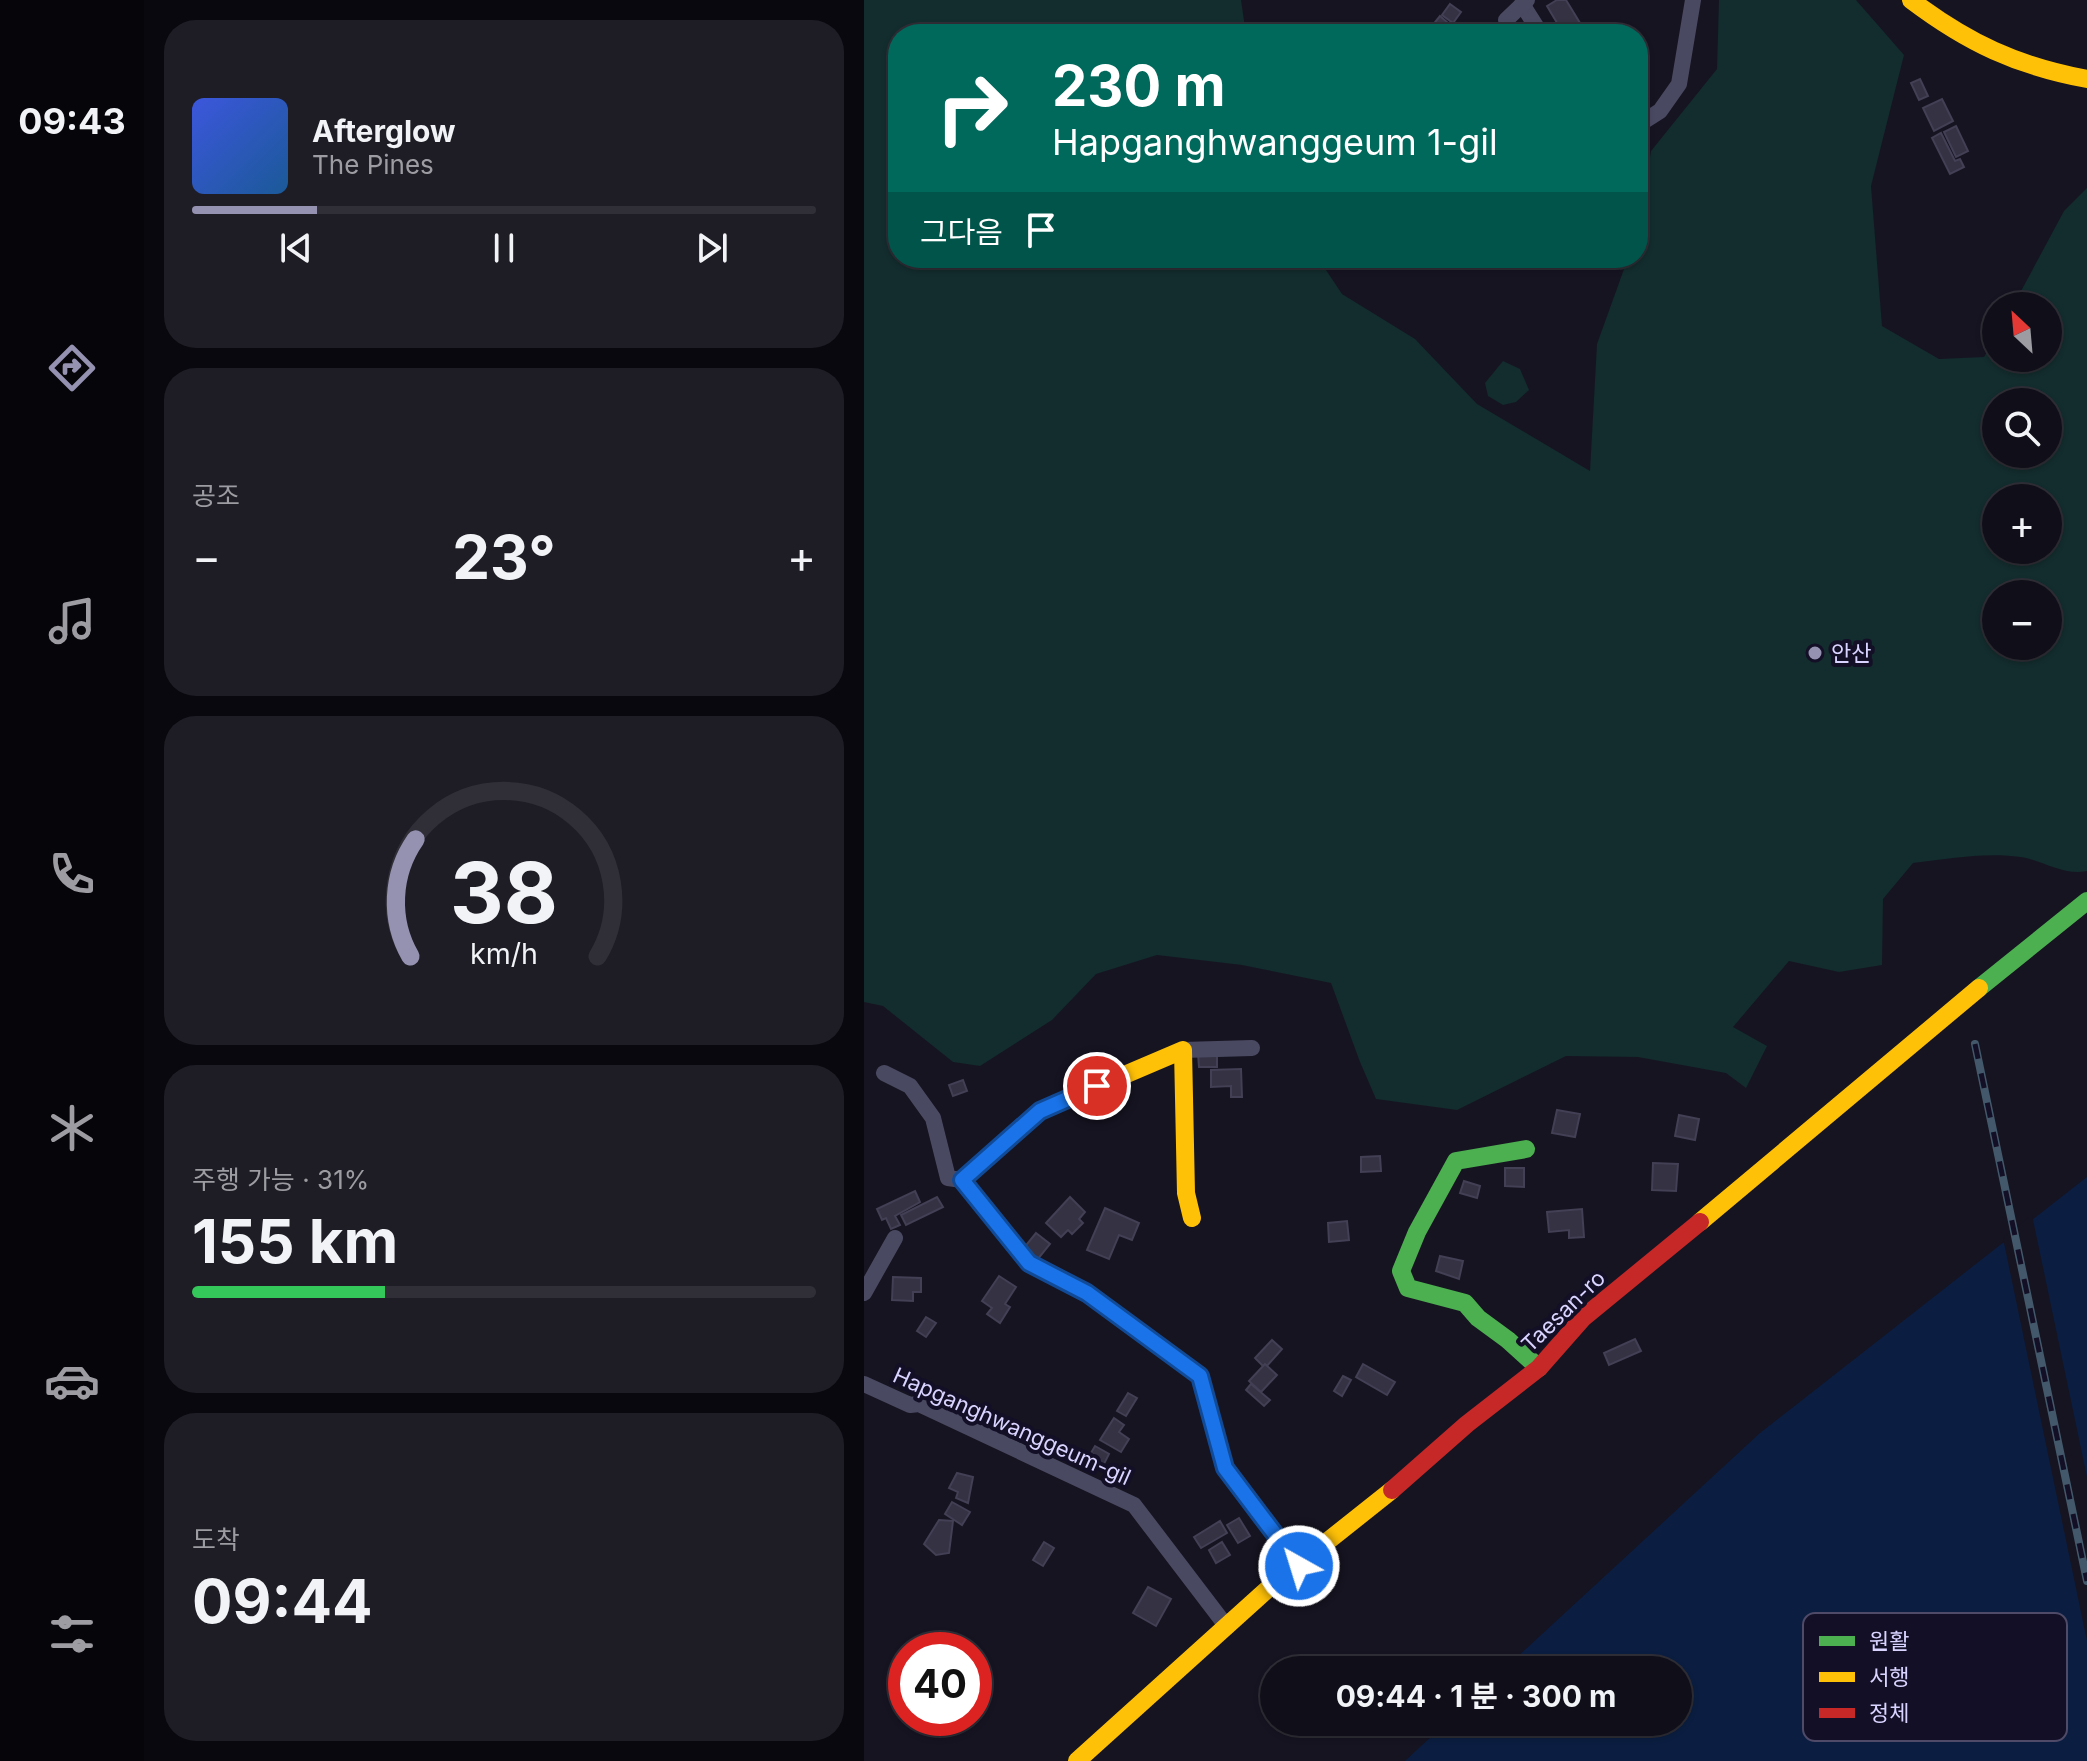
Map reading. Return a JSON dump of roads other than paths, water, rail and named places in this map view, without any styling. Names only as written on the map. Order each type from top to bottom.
[{"type":"street","points":[[1648,119],[1660,111],[1679,84],[1693,0]]},
{"type":"street","points":[[1911,0],[1949,29],[1996,56],[2054,74],[2087,79]]},
{"type":"street","points":[[1506,20],[1525,2],[1536,24]]},
{"type":"street","name":"Taesan-ro","points":[[1077,1761],[1270,1587],[1539,1368],[1583,1318],[1936,1022],[2087,901]]},
{"type":"street","points":[[962,1180],[1040,1111],[1183,1050],[1252,1048]]},
{"type":"street","points":[[1183,1050],[1186,1193],[1192,1218]]},
{"type":"street","points":[[884,1073],[910,1086],[933,1118],[948,1178],[962,1180],[1029,1263],[1087,1293],[1200,1376],[1225,1468],[1299,1566]]},
{"type":"street","points":[[1526,1149],[1456,1161],[1417,1232],[1401,1271],[1408,1288],[1465,1303],[1478,1318],[1539,1368]]},
{"type":"street","points":[[864,1293],[895,1238]]},
{"type":"street","name":"Hapganghwanggeum-gil","points":[[864,1384],[910,1405],[919,1404],[1134,1505],[1227,1627]]},
{"type":"water","points":[[2087,1177],[2087,1761],[1405,1761],[1432,1736],[1692,1736],[1692,1656],[1518,1656],[1760,1433]]},
{"type":"railway","points":[[1975,1044],[2087,1581]]},
{"type":"place","name":"안산","points":[[1815,653]]}]
